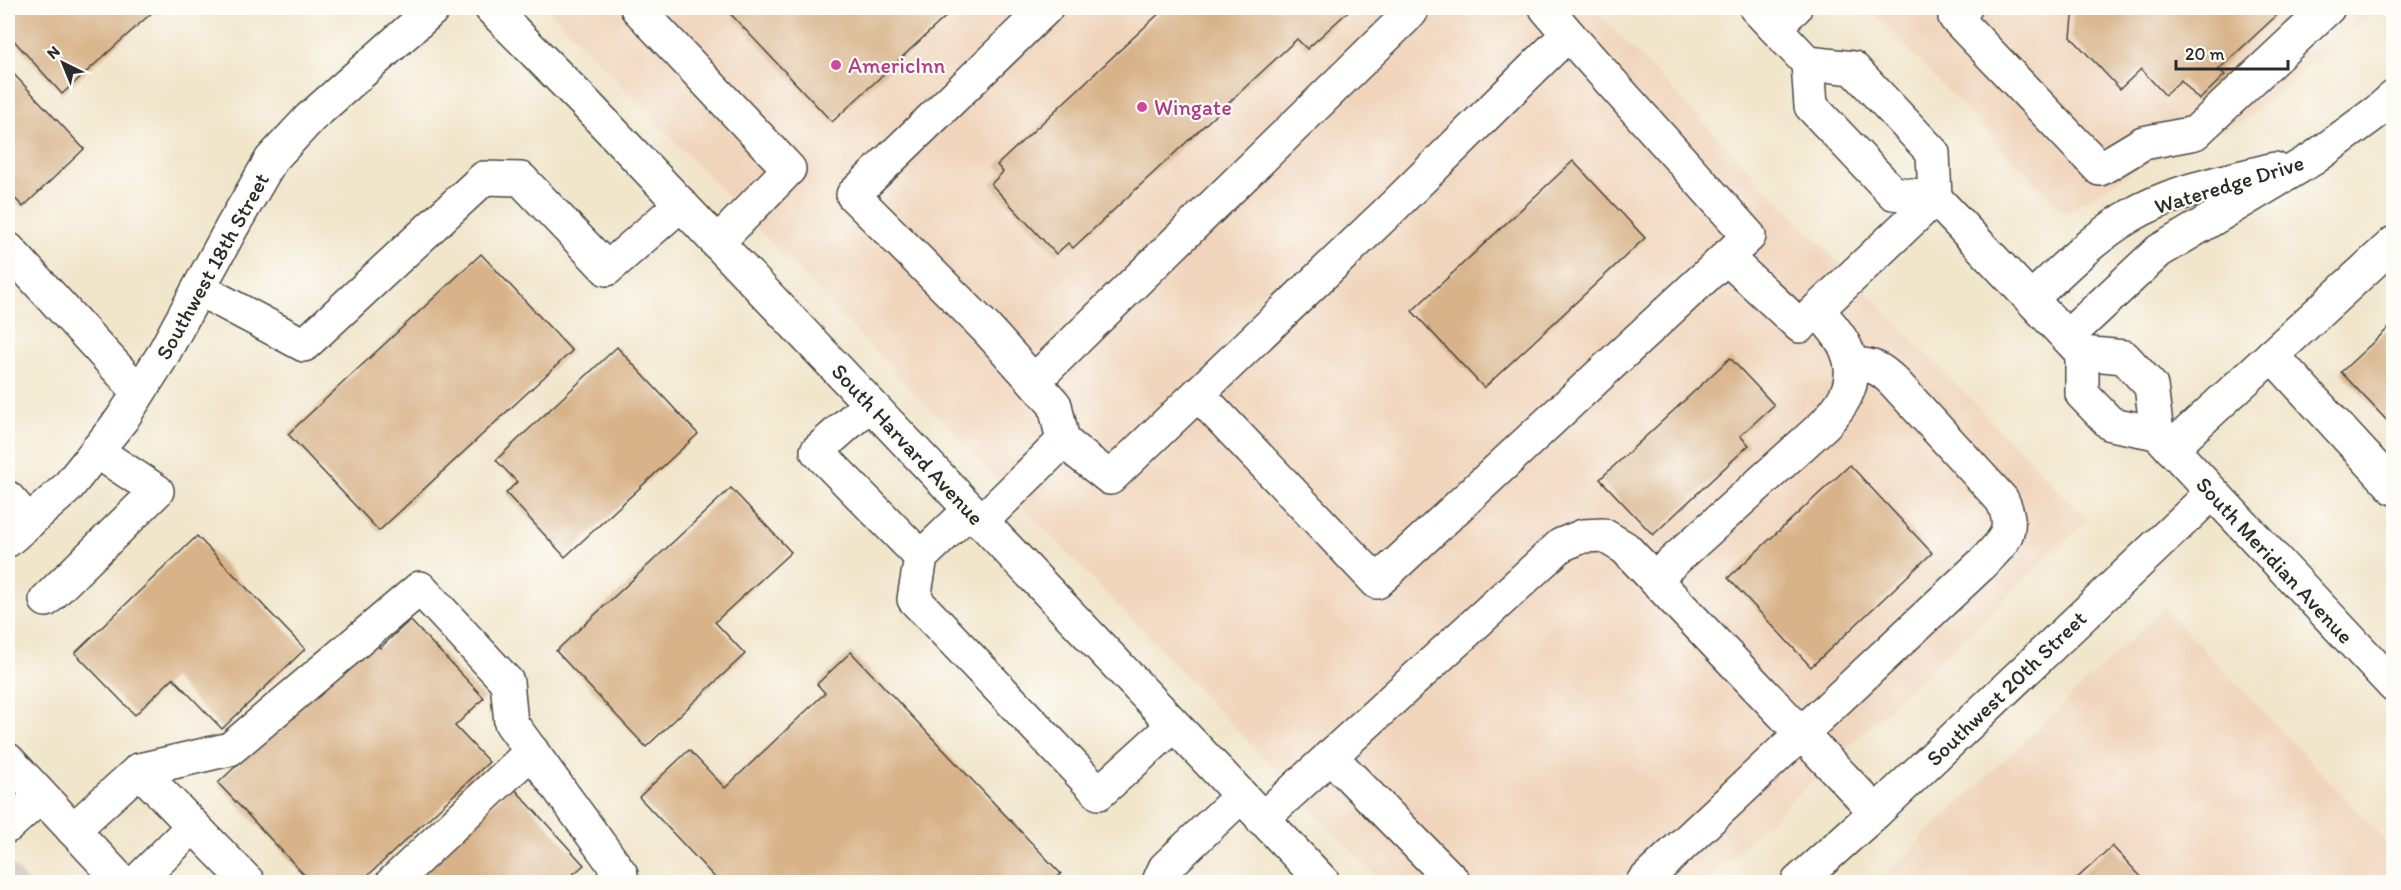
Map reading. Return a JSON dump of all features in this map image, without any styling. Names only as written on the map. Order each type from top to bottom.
[{"type":"street","name":"South Harvard Avenue","points":[[491,8],[681,204],[1323,882]]},
{"type":"street","points":[[637,8],[789,169],[717,243]]},
{"type":"street","points":[[1046,8],[854,195],[985,327],[1055,405],[1063,441],[1110,478],[1392,208],[1568,34]]},
{"type":"street","points":[[1198,394],[1377,582],[1749,236],[1546,8]]},
{"type":"street","points":[[1965,8],[1955,17],[2100,169],[2143,143],[2195,133],[2328,8]]},
{"type":"street","points":[[1034,381],[1411,9]]},
{"type":"street","name":"Southwest 18th Street","points":[[18,531],[67,488],[122,419],[162,358],[232,226],[272,160],[310,118],[421,12]]},
{"type":"street","points":[[1775,14],[1808,63],[1811,106],[1819,115],[1893,193],[1935,198],[2074,345],[2124,357],[2151,386],[2164,440]]},
{"type":"street","points":[[1726,257],[1800,326],[1935,198],[1933,153],[1853,68],[1808,63]]},
{"type":"street","name":"Wateredge Drive","points":[[2074,345],[2159,251],[2314,158],[2378,111],[2394,96]]},
{"type":"street","name":"Wateredge Drive","points":[[2031,299],[2081,252],[2131,215],[2183,193],[2314,158]]},
{"type":"street","points":[[199,289],[304,345],[484,177],[521,179],[607,269],[681,204]]},
{"type":"street","points":[[2164,440],[2272,355],[2394,243]]},
{"type":"street","points":[[8,249],[139,392]]},
{"type":"street","points":[[1654,579],[1826,424],[1846,397],[1852,374],[1848,349],[1836,330],[1817,310]]},
{"type":"street","points":[[2074,345],[2082,394],[2111,424],[2164,440]]},
{"type":"street","points":[[2272,355],[2394,488]]},
{"type":"street","points":[[1643,882],[1983,563],[2003,542],[2010,527],[2009,514],[2002,500],[1896,383],[1884,371],[1872,365],[1851,364]]},
{"type":"street","points":[[870,404],[817,451],[921,557]]},
{"type":"street","name":"South Meridian Avenue","points":[[2164,440],[2394,686]]},
{"type":"street","points":[[1063,441],[976,516],[921,557],[914,599],[1099,793],[1174,725]]},
{"type":"street","points":[[46,600],[157,491],[96,451]]},
{"type":"street","name":"Southwest 20th Street","points":[[1798,882],[1876,812],[2212,492]]},
{"type":"street","points":[[8,498],[18,531]]},
{"type":"street","points":[[1164,882],[1160,879],[1165,868],[1330,756],[1561,545],[1583,536],[1603,535],[1625,548],[1876,812]]},
{"type":"street","points":[[73,830],[139,770],[230,749],[420,588],[507,682],[511,723],[621,874],[612,882]]},
{"type":"street","points":[[393,882],[532,751]]},
{"type":"street","points":[[1330,756],[1455,882]]},
{"type":"street","points":[[8,760],[122,882]]},
{"type":"street","points":[[139,770],[248,882]]},
{"type":"street","points":[[8,826],[41,796]]},
{"type":"street","points":[[137,882],[193,826]]},
{"type":"shaded area","points":[[547,8],[1593,8],[2087,520],[1706,882],[1382,882]]},
{"type":"shaded area","points":[[1869,8],[2379,8],[2242,122],[2142,165],[2064,214]]},
{"type":"shaded area","points":[[2164,608],[2393,848],[2393,882],[1876,882]]},
{"type":"shaded area","points":[[8,860],[28,882],[8,882]]},
{"type":"building","points":[[8,8],[157,8],[62,94],[8,34]]},
{"type":"building","name":"AmericInn","points":[[725,8],[955,8],[832,122]]},
{"type":"building","name":"Wingate","points":[[1165,8],[1352,8],[1307,49],[1297,39],[1073,248],[1068,243],[1056,254],[991,184],[1003,172],[997,165]]},
{"type":"building","points":[[2074,8],[2268,8],[2276,16],[2219,69],[2225,75],[2199,100],[2181,80],[2165,95],[2141,69],[2120,89],[2071,37]]},
{"type":"building","points":[[8,68],[84,149],[23,207],[8,191]]},
{"type":"building","points":[[1573,161],[1645,238],[1484,388],[1412,311]]},
{"type":"building","points":[[481,254],[572,351],[379,531],[288,434]]},
{"type":"building","points":[[2394,323],[2394,428],[2341,372]]},
{"type":"building","points":[[617,347],[698,434],[565,557],[506,493],[517,482],[496,460]]},
{"type":"building","points":[[1730,358],[1774,405],[1740,436],[1749,445],[1653,535],[1600,479]]},
{"type":"building","points":[[1850,465],[1932,553],[1811,667],[1728,578]]},
{"type":"building","points":[[731,488],[791,552],[715,622],[745,654],[646,747],[556,651]]},
{"type":"building","points":[[197,536],[305,649],[222,729],[173,678],[135,715],[75,653]]},
{"type":"building","points":[[410,620],[484,698],[455,726],[489,762],[361,882],[311,882],[218,783],[371,639],[380,648]]},
{"type":"building","points":[[851,652],[1061,874],[1051,882],[719,882],[639,797],[689,750],[725,788],[825,693],[817,684]]},
{"type":"building","points":[[512,786],[584,865],[564,882],[406,882]]},
{"type":"building","points":[[2112,846],[2146,882],[2073,882]]},
{"type":"place","name":"AmericInn","points":[[836,65]]},
{"type":"place","name":"Wingate","points":[[1142,107]]}]
